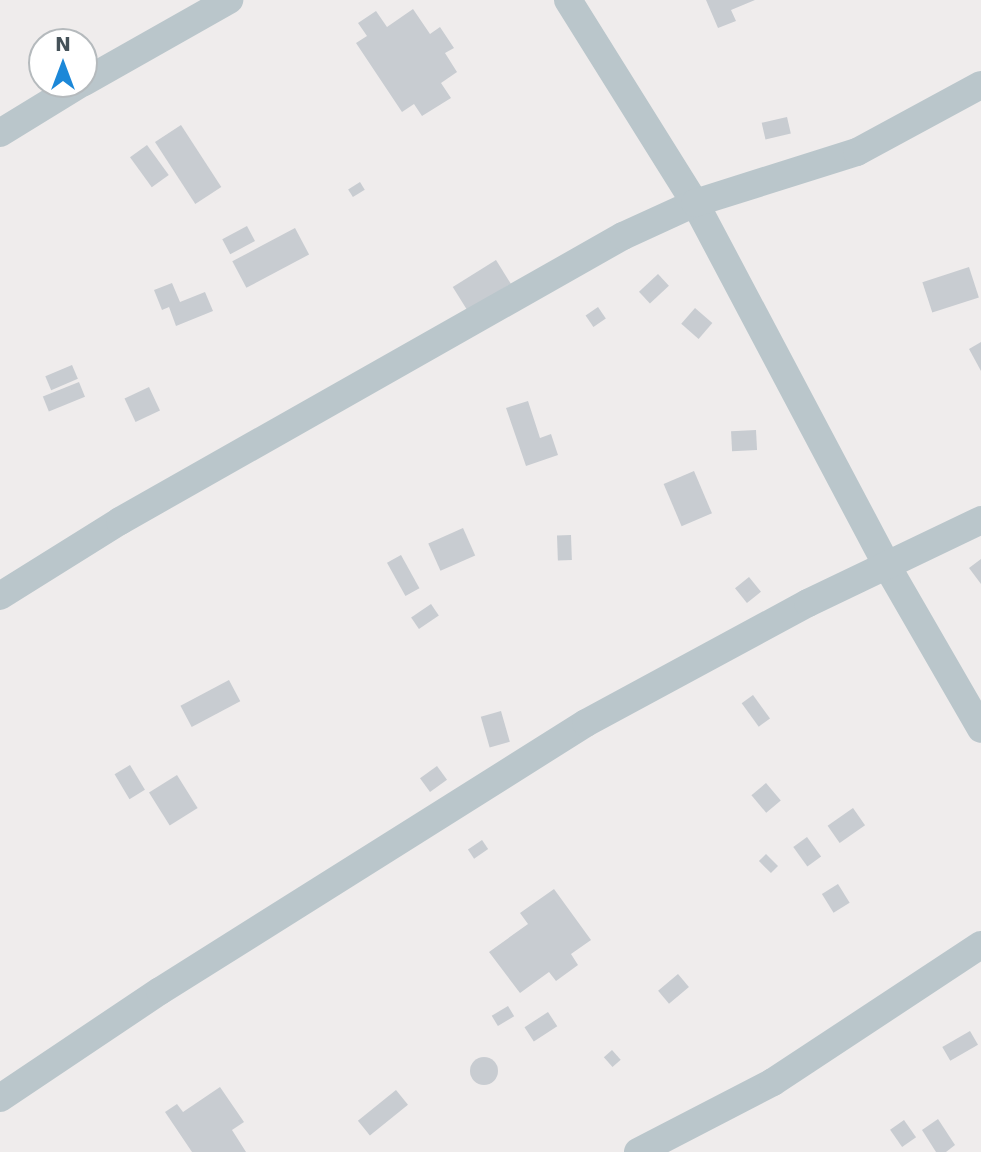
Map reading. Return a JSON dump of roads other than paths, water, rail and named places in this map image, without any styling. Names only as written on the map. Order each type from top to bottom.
[{"type":"street","points":[[98,74],[229,0]]},
{"type":"street","points":[[568,0],[695,202],[887,566],[981,729]]},
{"type":"street","points":[[0,596],[120,521],[623,236],[695,202],[857,152],[981,85]]},
{"type":"street","points":[[0,133],[57,98]]},
{"type":"street","points":[[0,1098],[160,990],[586,723],[808,603],[981,520]]},
{"type":"street","points":[[638,1152],[773,1082],[981,945]]}]
